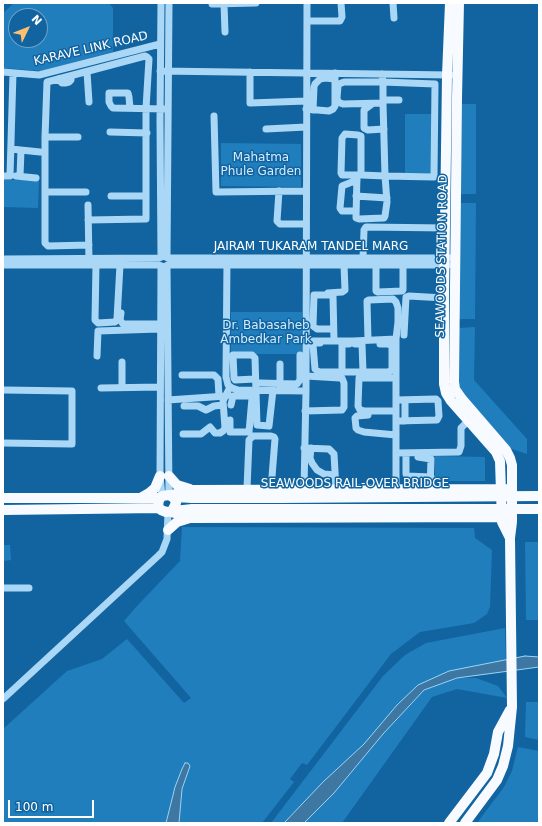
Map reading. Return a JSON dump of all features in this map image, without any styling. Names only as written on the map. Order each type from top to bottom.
[{"type":"main road","name":"SEAWOODS STATION ROAD","points":[[450,3],[452,75],[450,261],[453,375],[455,389],[464,402],[503,446],[510,458],[507,488],[507,517],[502,522],[510,538],[512,707]]},
{"type":"main road","name":"SEAWOODS STATION ROAD","points":[[452,75],[459,3]]},
{"type":"main road","name":"SEAWOODS STATION ROAD","points":[[451,177],[446,228],[450,261],[444,298],[444,384],[446,393],[464,425],[498,455],[507,488]]},
{"type":"main road","points":[[140,498],[155,488],[165,476],[184,489],[192,490],[507,488]]},
{"type":"main road","points":[[3,498],[140,498],[167,496],[192,490]]},
{"type":"main road","points":[[167,496],[176,503],[168,511]]},
{"type":"main road","points":[[167,496],[158,503],[168,511]]},
{"type":"main road","name":"SEAWOODS RAIL-OVER BRIDGE","points":[[167,496],[192,498],[539,496]]},
{"type":"main road","name":"SEAWOODS RAIL-OVER BRIDGE","points":[[168,511],[192,509],[539,509]]},
{"type":"main road","points":[[3,510],[168,511],[192,518]]},
{"type":"main road","points":[[168,530],[177,522],[192,518],[507,517]]},
{"type":"main road","points":[[449,823],[486,773],[494,754],[498,732],[512,707]]},
{"type":"main road","points":[[465,823],[497,780],[503,766],[508,746],[512,707]]},
{"type":"street","points":[[161,3],[160,109],[168,400],[165,476]]},
{"type":"street","points":[[167,496],[160,387],[160,327],[164,262],[169,109],[170,3]]},
{"type":"street","points":[[212,4],[256,3]]},
{"type":"street","points":[[307,3],[306,101],[310,109]]},
{"type":"street","points":[[306,20],[314,24],[340,21],[342,17],[341,3]]},
{"type":"street","points":[[394,3],[394,18]]},
{"type":"street","points":[[224,4],[225,32]]},
{"type":"street","name":"KARAVE LINK ROAD","points":[[3,72],[40,75],[160,44]]},
{"type":"street","points":[[88,220],[145,220],[147,218],[146,108],[148,57],[145,56],[47,82],[45,137],[46,245],[89,245]]},
{"type":"street","points":[[160,71],[306,73],[383,78],[435,84],[434,177]]},
{"type":"street","points":[[86,72],[89,102]]},
{"type":"street","points":[[250,72],[250,103],[306,101]]},
{"type":"street","points":[[13,73],[11,149],[7,176],[36,178]]},
{"type":"street","points":[[399,100],[374,104],[343,104],[338,102],[338,86],[344,82],[383,78],[452,75]]},
{"type":"street","points":[[310,109],[329,111],[333,109],[335,106],[335,76]]},
{"type":"street","points":[[334,329],[314,328],[306,293],[306,127],[315,84],[324,78],[335,76]]},
{"type":"street","points":[[383,78],[385,176],[387,198],[385,216],[384,218],[356,218],[356,196],[358,177],[360,136],[345,134],[342,138],[340,173],[342,175],[358,177],[385,176],[451,177]]},
{"type":"street","points":[[374,104],[364,110],[364,128],[368,130],[384,129]]},
{"type":"street","points":[[130,108],[169,109]]},
{"type":"street","points":[[214,116],[216,192],[306,191]]},
{"type":"street","points":[[266,128],[306,127]]},
{"type":"street","points":[[110,132],[147,133]]},
{"type":"street","points":[[45,137],[78,137]]},
{"type":"street","points":[[11,149],[40,152]]},
{"type":"street","points":[[20,176],[21,150]]},
{"type":"street","points":[[356,211],[342,211],[340,208],[342,186],[358,177]]},
{"type":"street","points":[[278,191],[277,221],[280,224],[306,224]]},
{"type":"street","points":[[46,192],[86,192]]},
{"type":"street","points":[[112,196],[146,196]]},
{"type":"street","points":[[356,196],[387,198]]},
{"type":"street","points":[[88,205],[89,245],[92,262],[95,320],[98,322],[115,322],[117,319],[121,265]]},
{"type":"street","points":[[363,258],[364,230],[366,227],[446,228]]},
{"type":"street","name":"JAIRAM TUKARAM TANDEL MARG","points":[[3,259],[92,262],[306,262],[363,258],[450,261]]},
{"type":"street","name":"JAIRAM TUKARAM TANDEL MARG","points":[[306,262],[344,265],[403,265],[450,261]]},
{"type":"street","name":"JAIRAM TUKARAM TANDEL MARG","points":[[3,265],[92,262],[121,265],[164,262]]},
{"type":"street","points":[[227,262],[230,355],[234,378],[235,380],[256,388]]},
{"type":"street","points":[[121,265],[121,322],[125,324],[160,327]]},
{"type":"street","points":[[306,293],[344,292],[344,265]]},
{"type":"street","points":[[376,265],[376,291],[378,292],[403,290],[403,265]]},
{"type":"street","points":[[334,341],[332,295],[314,295],[309,308],[306,341],[305,411],[308,448],[312,463],[317,470],[324,474],[335,475]]},
{"type":"street","points":[[396,489],[396,378],[400,334],[406,297],[444,298]]},
{"type":"street","points":[[364,372],[367,301],[393,299],[396,302],[398,308],[400,334]]},
{"type":"street","points":[[97,356],[98,331],[160,327]]},
{"type":"street","points":[[365,342],[389,344],[392,347],[391,371],[316,371],[314,343],[342,344],[365,342],[400,334]]},
{"type":"street","points":[[306,341],[353,343]]},
{"type":"street","points":[[342,344],[342,372]]},
{"type":"street","points":[[230,355],[227,380],[230,387],[238,390],[277,388],[306,391]]},
{"type":"street","points":[[230,355],[254,356],[255,358],[257,425],[269,425],[277,388],[280,364]]},
{"type":"street","points":[[277,388],[298,383],[300,355]]},
{"type":"street","points":[[230,420],[230,432],[249,432],[258,381],[258,356]]},
{"type":"street","points":[[122,362],[122,387]]},
{"type":"street","points":[[182,375],[214,375],[218,379],[222,396],[224,428],[220,433],[215,433],[210,427],[201,434],[183,434]]},
{"type":"street","points":[[305,411],[342,410],[344,407],[344,383],[342,378],[306,376]]},
{"type":"street","points":[[396,378],[359,378],[358,406],[360,410],[396,416],[405,421],[437,420],[439,416],[438,401],[436,399],[396,400]]},
{"type":"street","points":[[101,388],[160,387]]},
{"type":"street","points":[[168,400],[222,396],[230,387]]},
{"type":"street","points":[[230,405],[233,396],[256,388]]},
{"type":"street","points":[[3,390],[72,391],[72,444],[3,443]]},
{"type":"street","points":[[405,400],[405,421]]},
{"type":"street","points":[[184,406],[198,406],[206,410],[214,406],[223,405]]},
{"type":"street","points":[[396,416],[359,415],[355,418],[356,428],[361,431],[396,434]]},
{"type":"street","points":[[396,455],[459,452],[462,446],[464,425],[453,428]]},
{"type":"street","points":[[247,489],[249,440],[253,436],[271,436],[275,439],[271,489]]},
{"type":"street","points":[[308,448],[329,449],[334,454],[336,489]]},
{"type":"street","points":[[304,489],[308,448]]},
{"type":"street","points":[[396,455],[406,457],[429,457],[431,459],[430,489]]},
{"type":"street","points":[[406,457],[407,476],[431,477]]},
{"type":"street","points":[[3,698],[158,556],[164,547],[168,530],[168,511]]},
{"type":"street","points":[[3,588],[29,588]]},
{"type":"green space","points":[[14,3],[109,3],[113,8],[113,52],[41,71],[3,68],[3,13],[8,8],[8,48],[48,48],[48,8],[8,8]]},
{"type":"green space","points":[[460,104],[476,104],[476,194],[460,194]]},
{"type":"green space","points":[[405,114],[432,114],[432,174],[405,173]]},
{"type":"green space","name":"Mahatma Phule Garden","points":[[221,143],[301,144],[301,187],[221,186]]},
{"type":"green space","points":[[3,180],[39,180],[38,208],[3,207]]},
{"type":"green space","points":[[459,203],[476,203],[475,319],[457,319]]},
{"type":"green space","name":"Dr. Babasaheb Ambedkar Park","points":[[231,312],[302,312],[302,354],[231,354]]},
{"type":"green space","points":[[475,327],[474,380],[527,439],[527,454],[509,448],[458,388],[458,328]]},
{"type":"green space","points":[[435,456],[485,457],[485,481],[435,481]]},
{"type":"green space","points":[[182,527],[474,528],[475,538],[492,550],[490,607],[487,614],[474,623],[420,632],[391,654],[307,765],[302,763],[290,779],[294,782],[262,823],[179,823],[182,789],[190,766],[185,763],[175,787],[166,823],[3,823],[3,729],[67,671],[102,659],[127,639],[184,703],[191,698],[124,621],[180,561]]},
{"type":"green space","points":[[525,542],[539,542],[539,620],[526,620]]},
{"type":"green space","points":[[3,545],[10,545],[11,560],[3,561]]},
{"type":"green space","points":[[505,628],[506,661],[449,671],[397,705],[364,744],[284,823],[271,823],[383,676],[405,655],[426,643]]},
{"type":"green space","points":[[457,678],[476,678],[498,686],[507,698],[457,689],[432,697],[342,823],[304,823],[334,793],[383,734],[424,690]]},
{"type":"green space","points":[[526,702],[539,702],[539,740],[525,737]]},
{"type":"green space","points":[[518,747],[539,751],[539,823],[477,823],[504,787],[512,771]]},
{"type":"shaded area","points":[[525,656],[539,657],[539,667],[457,678],[424,690],[383,734],[334,793],[304,823],[284,823],[323,782],[364,744],[397,705],[418,685],[449,671]]},
{"type":"shaded area","points":[[185,763],[188,763],[190,766],[182,789],[179,823],[166,823],[175,787]]}]
